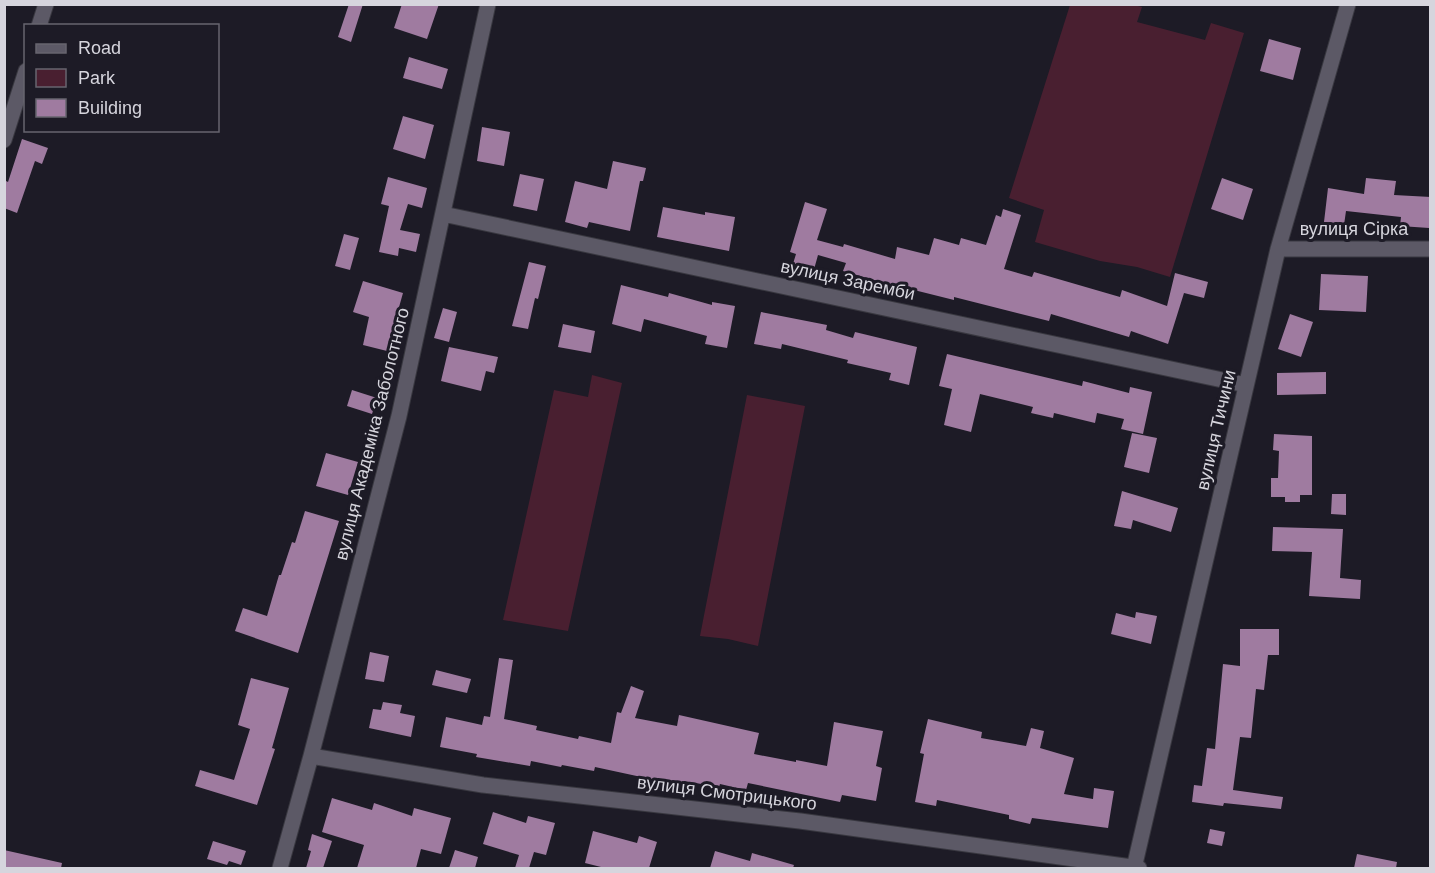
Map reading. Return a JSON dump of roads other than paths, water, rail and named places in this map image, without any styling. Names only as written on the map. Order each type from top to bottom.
[{"type":"street","points":[[40,24],[46,4]]},
{"type":"street","name":"вулиця Академіка Заболотного","points":[[280,868],[399,416],[488,4]]},
{"type":"street","name":"вулиця Тичини","points":[[1134,868],[1278,249],[1348,4]]},
{"type":"street","points":[[4,140],[24,77]]},
{"type":"street","name":"вулиця Заремби","points":[[443,214],[1246,385]]},
{"type":"street","name":"вулиця Сірка","points":[[1278,249],[1431,249]]},
{"type":"street","name":"вулиця Смотрицького","points":[[311,756],[483,784],[801,821],[1139,868]]}]
